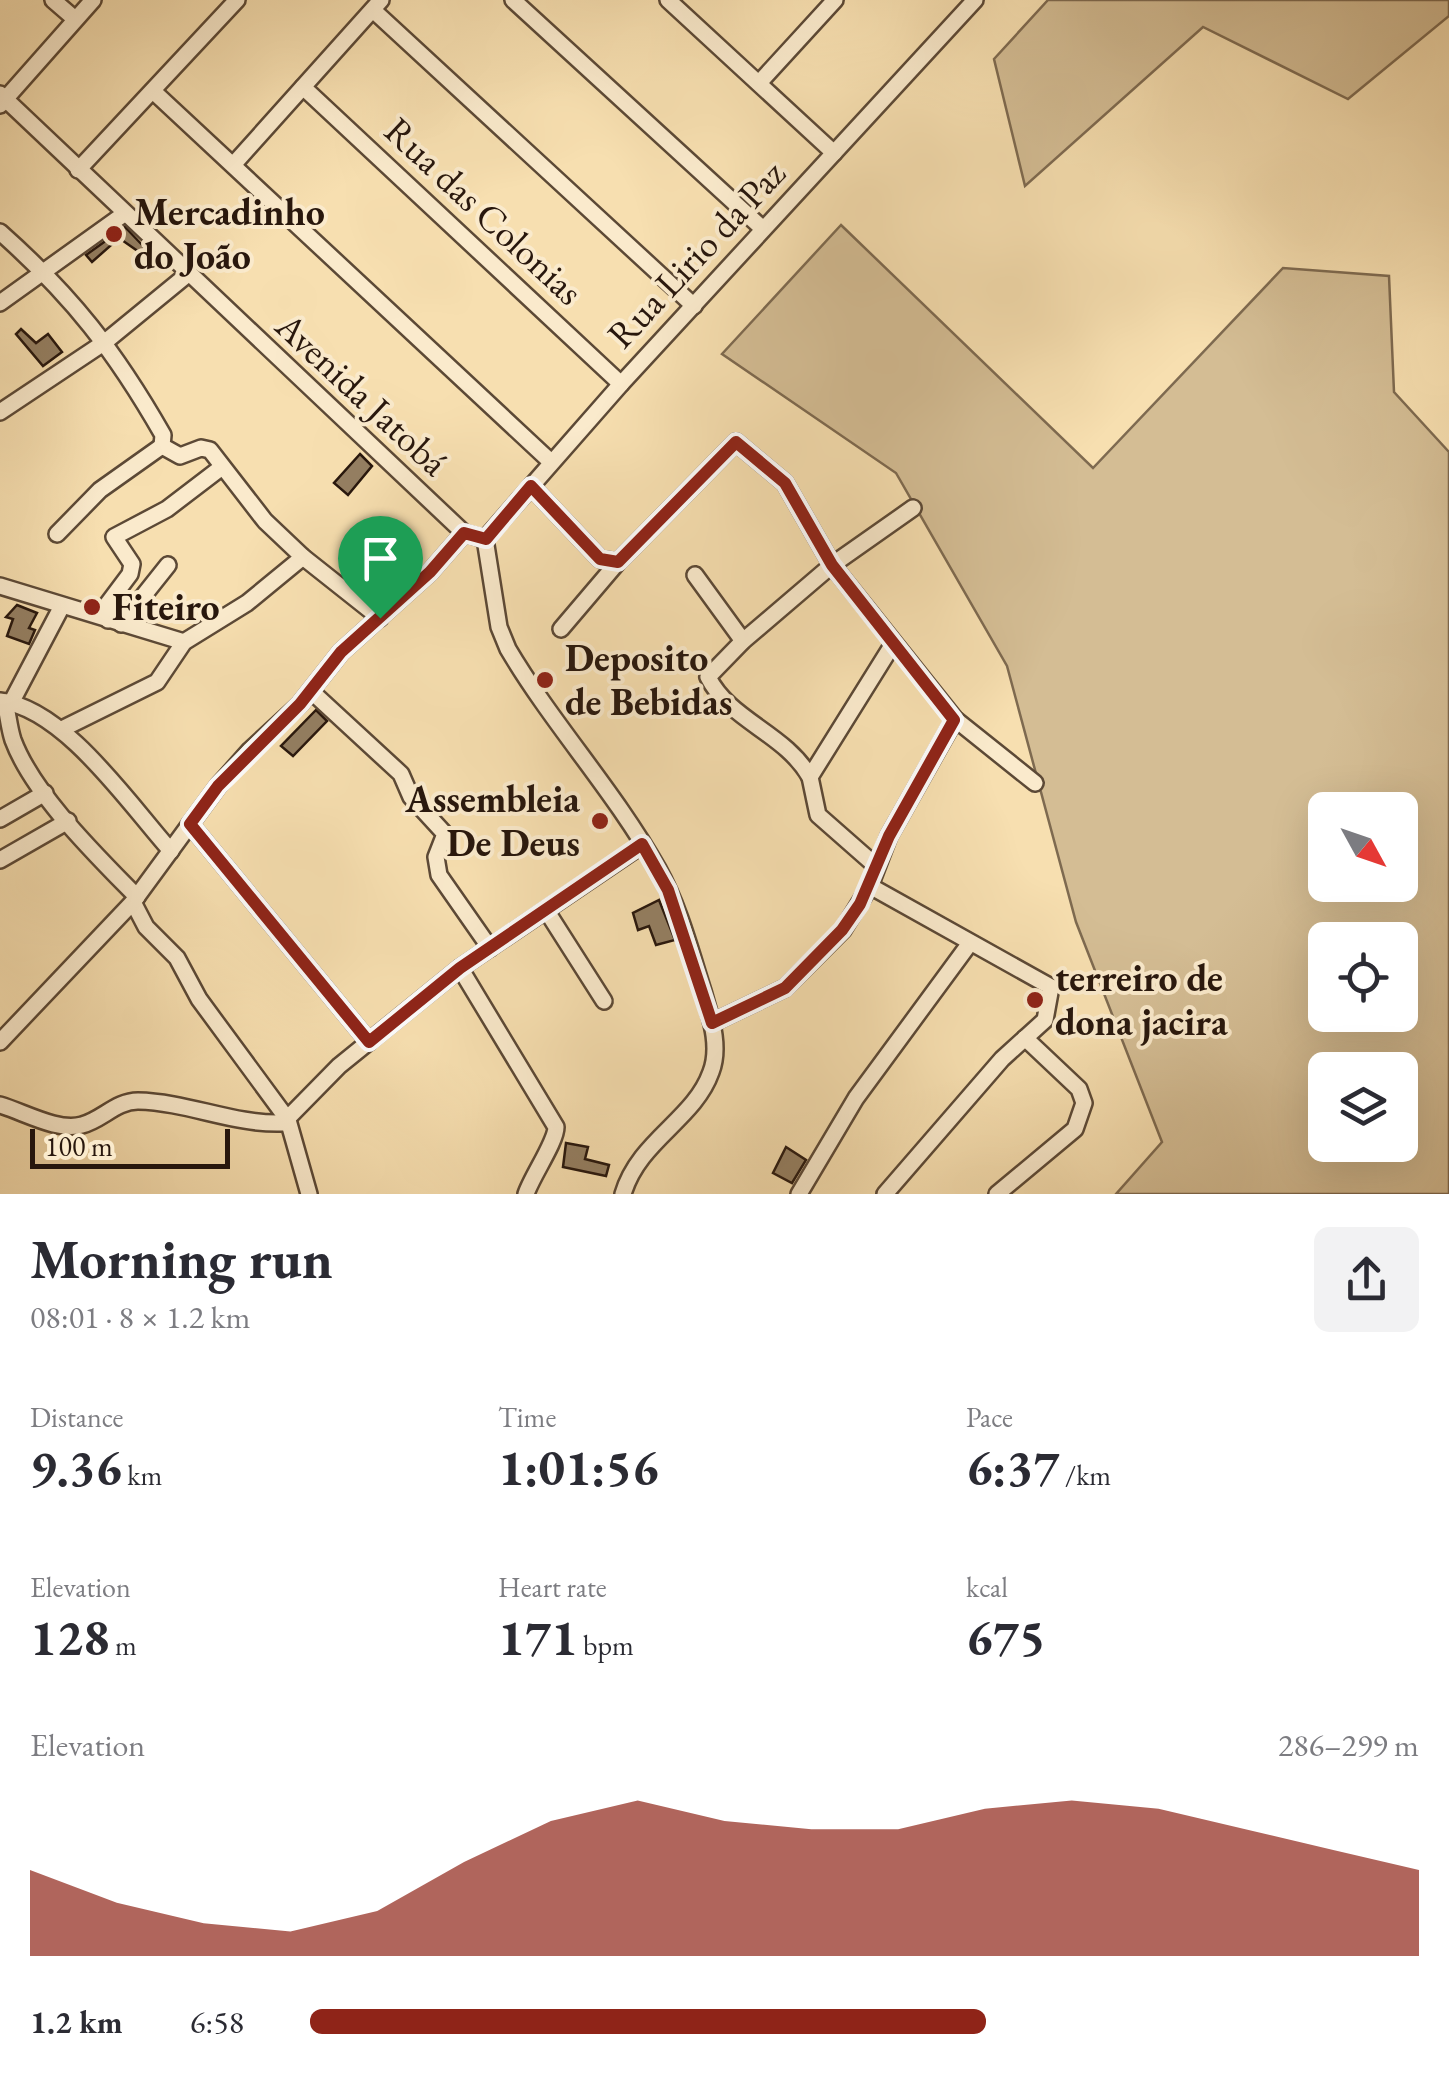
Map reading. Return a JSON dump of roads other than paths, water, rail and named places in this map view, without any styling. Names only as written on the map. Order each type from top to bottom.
[{"type":"street","points":[[53,0],[74,20]]},
{"type":"street","points":[[2,99],[92,0]]},
{"type":"street","points":[[78,170],[237,0]]},
{"type":"street","points":[[513,0],[763,229]]},
{"type":"street","points":[[668,0],[687,6],[759,83],[834,153]]},
{"type":"street","points":[[759,83],[835,0]]},
{"type":"street","name":"Rua Lirio da Paz","points":[[486,539],[551,462],[975,0]]},
{"type":"street","points":[[232,164],[377,5],[694,306]]},
{"type":"street","name":"Rua das Colonias","points":[[303,87],[622,384]]},
{"type":"street","points":[[154,91],[551,462]]},
{"type":"street","name":"Avenida Jatobá","points":[[2,99],[464,533]]},
{"type":"street","points":[[0,303],[124,214]]},
{"type":"street","points":[[0,232],[46,272],[104,342],[163,435],[162,446],[100,490],[58,534]]},
{"type":"street","points":[[0,412],[104,342],[188,274]]},
{"type":"street","points":[[561,629],[618,562],[736,442],[785,483],[832,565],[954,720],[1035,784]]},
{"type":"street","points":[[162,446],[180,456],[205,448],[265,521],[303,557],[380,618]]},
{"type":"street","points":[[114,622],[106,606],[130,574],[132,564],[114,537],[167,509],[222,467]]},
{"type":"street","points":[[531,486],[600,559],[618,562]]},
{"type":"street","points":[[876,866],[818,815],[810,777],[798,756],[730,705],[710,682],[710,672],[832,565],[913,508]]},
{"type":"street","points":[[0,1042],[135,899],[250,750],[311,692],[341,652],[430,572],[464,533],[486,539],[493,598],[508,650],[642,844],[668,890],[712,1023],[716,1050],[712,1071],[703,1088],[650,1145],[635,1166],[623,1194]]},
{"type":"street","points":[[62,729],[156,682],[184,642],[247,603],[303,557]]},
{"type":"street","points":[[114,622],[168,565]]},
{"type":"street","points":[[696,575],[743,641]]},
{"type":"street","points":[[0,586],[184,642]]},
{"type":"street","points":[[62,606],[5,702],[12,736],[46,793],[135,899],[146,926],[177,958],[199,999],[286,1122],[309,1194]]},
{"type":"street","points":[[810,777],[893,644]]},
{"type":"street","points":[[311,692],[401,774],[411,797],[445,834],[436,857],[439,875],[490,948]]},
{"type":"street","points":[[5,702],[48,717],[62,729],[171,852]]},
{"type":"street","points":[[712,1023],[762,1002],[805,971],[842,930],[870,886],[876,866],[954,720]]},
{"type":"street","points":[[0,819],[46,793]]},
{"type":"street","points":[[0,860],[68,821]]},
{"type":"street","points":[[190,824],[369,1042]]},
{"type":"street","points":[[0,1105],[70,1127],[133,1101],[196,1107],[255,1124],[286,1122],[316,1088],[460,968],[642,844]]},
{"type":"street","points":[[870,886],[1051,987],[1045,1020],[953,1112],[885,1194]]},
{"type":"street","points":[[546,910],[604,1001]]},
{"type":"street","points":[[799,1194],[856,1098],[970,943]]},
{"type":"street","points":[[460,968],[556,1127],[555,1137],[526,1194]]},
{"type":"street","points":[[997,1194],[1074,1129],[1084,1103],[1079,1089],[1025,1038]]},
{"type":"place","name":"Mercadinho do João","points":[[114,234]]},
{"type":"place","name":"Fiteiro","points":[[92,607]]},
{"type":"place","name":"Deposito de Bebidas","points":[[545,680]]},
{"type":"place","name":"Assembleia De Deus","points":[[600,821]]},
{"type":"place","name":"terreiro de dona jacira","points":[[1035,1000]]}]
